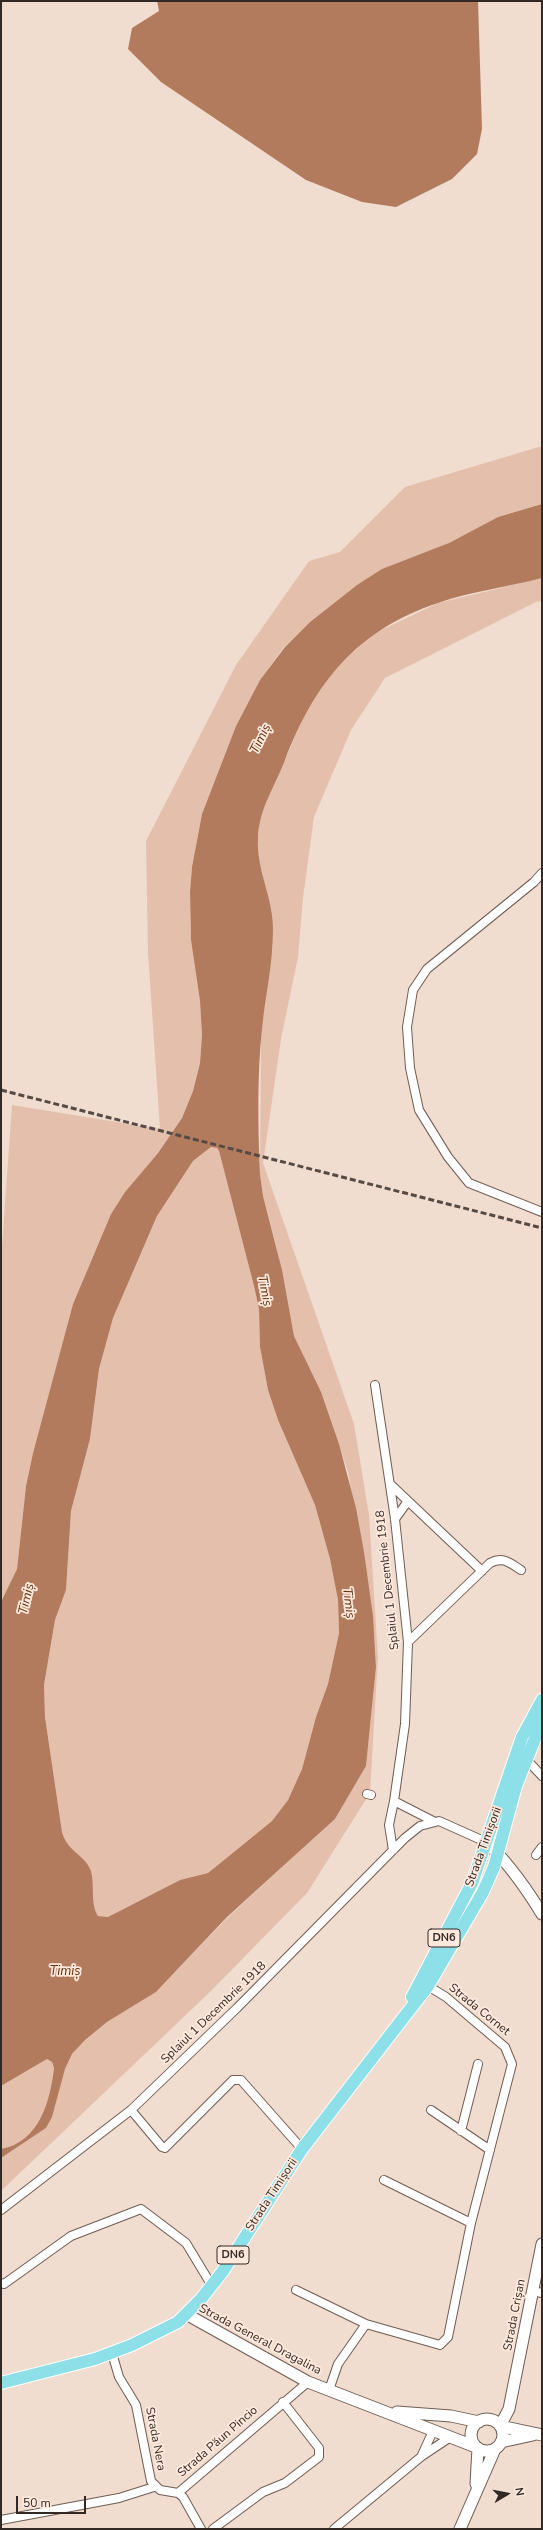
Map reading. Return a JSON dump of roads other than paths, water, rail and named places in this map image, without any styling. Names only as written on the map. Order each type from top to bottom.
[{"type":"main road","name":"Strada Timișorii","points":[[393,2031],[472,1883],[522,1738],[542,1700]]},
{"type":"main road","name":"Strada Timișorii","points":[[1,2383],[39,2375],[112,2353],[153,2336],[178,2322],[212,2286],[302,2149],[428,1986],[483,1892],[499,1854],[516,1786],[542,1721]]},
{"type":"main road","points":[[486,1842],[499,1854],[542,1914]]},
{"type":"main road","name":"Strada Crișan","points":[[496,2423],[508,2414],[512,2391],[538,2292],[542,2244]]},
{"type":"main road","name":"Strada General Dragalina","points":[[186,2314],[308,2382],[389,2412],[449,2438],[477,2447]]},
{"type":"main road","name":"Strada General Dragalina","points":[[389,2412],[451,2416],[479,2422]]},
{"type":"main road","points":[[433,2431],[441,2420],[451,2416]]},
{"type":"main road","points":[[476,2488],[477,2447],[471,2437],[472,2431],[479,2422],[496,2423],[540,2435]]},
{"type":"main road","points":[[460,2529],[476,2488],[503,2434],[496,2423]]},
{"type":"main road","points":[[477,2447],[486,2451],[498,2446],[540,2435]]},
{"type":"street","points":[[542,873],[534,882],[427,968],[413,990],[407,1028],[410,1068],[419,1110],[448,1157],[469,1183],[542,1212]]},
{"type":"street","name":"Splaiul 1 Decembrie 1918","points":[[375,1385],[395,1519],[408,1642],[406,1724],[389,1825],[393,1850]]},
{"type":"street","points":[[390,1484],[482,1571]]},
{"type":"street","points":[[395,1519],[408,1501]]},
{"type":"street","points":[[408,1642],[482,1571],[497,1559],[506,1560],[521,1570]]},
{"type":"street","points":[[526,1759],[542,1776]]},
{"type":"street","points":[[394,1801],[433,1821],[446,1824],[486,1842]]},
{"type":"street","name":"Splaiul 1 Decembrie 1918","points":[[1,2210],[131,2110],[237,2008],[393,1850],[420,1826],[433,1821]]},
{"type":"street","points":[[536,1855],[542,1847]]},
{"type":"street","name":"Strada Cornet","points":[[296,2290],[366,2324],[440,2345],[445,2342],[448,2337],[471,2224],[512,2064],[505,2047],[446,1997],[428,1986]]},
{"type":"street","points":[[461,2131],[478,2064]]},
{"type":"street","points":[[131,2110],[162,2147],[165,2148],[233,2080],[240,2080],[302,2149]]},
{"type":"street","points":[[431,2110],[490,2150]]},
{"type":"street","points":[[384,2180],[471,2224]]},
{"type":"street","points":[[1,2283],[4,2284],[71,2236],[141,2209],[186,2243],[212,2286]]},
{"type":"street","points":[[329,2390],[338,2364],[366,2324]]},
{"type":"street","name":"Strada Nera","points":[[112,2353],[119,2377],[136,2405],[151,2481],[154,2487],[160,2490],[178,2493]]},
{"type":"street","name":"Strada Păun Pincio","points":[[201,2529],[183,2497],[178,2493],[308,2382]]},
{"type":"street","points":[[213,2529],[263,2492],[286,2483],[319,2457],[318,2448],[283,2402]]},
{"type":"street","points":[[422,2456],[433,2431]]},
{"type":"street","points":[[334,2529],[422,2456],[449,2438]]},
{"type":"street","name":"Strada Nera","points":[[1,2520],[120,2498],[154,2487]]},
{"type":"water","points":[[157,1],[478,1],[482,129],[477,154],[452,179],[396,207],[362,202],[306,180],[161,82],[128,49],[132,28],[159,11]]},
{"type":"water","name":"Timiș","points":[[542,504],[542,578],[464,595],[438,603],[409,614],[384,628],[362,644],[342,662],[325,683],[310,706],[264,807],[259,827],[258,850],[273,919],[272,956],[263,1017],[259,1064],[258,1120],[260,1174],[263,1196],[282,1270],[294,1336],[321,1392],[339,1444],[356,1508],[364,1552],[373,1616],[376,1667],[366,1766],[335,1819],[227,1917],[156,1992],[107,2022],[85,2040],[72,2054],[65,2069],[52,2117],[46,2128],[1,2158],[1,2149],[14,2145],[25,2138],[40,2119],[49,2094],[54,2068],[52,2062],[47,2059],[1,2086],[1,1602],[17,1569],[26,1486],[33,1453],[73,1304],[111,1214],[125,1192],[158,1153],[182,1118],[193,1091],[200,1063],[202,1035],[200,1001],[191,940],[190,892],[192,867],[202,814],[236,726],[260,680],[285,647],[310,622],[357,585],[382,569],[449,543],[498,517]],"holes":[[[211,1147],[217,1148],[259,1309],[260,1347],[268,1390],[278,1420],[315,1505],[330,1559],[338,1600],[339,1633],[328,1684],[316,1717],[302,1769],[288,1800],[272,1821],[208,1873],[180,1880],[108,1917],[98,1916],[93,1900],[93,1882],[91,1871],[85,1861],[68,1845],[62,1832],[45,1717],[44,1685],[55,1620],[66,1590],[71,1511],[90,1439],[99,1369],[113,1318],[157,1216],[193,1161]]]},
{"type":"railway","points":[[1,1090],[542,1228]]}]
